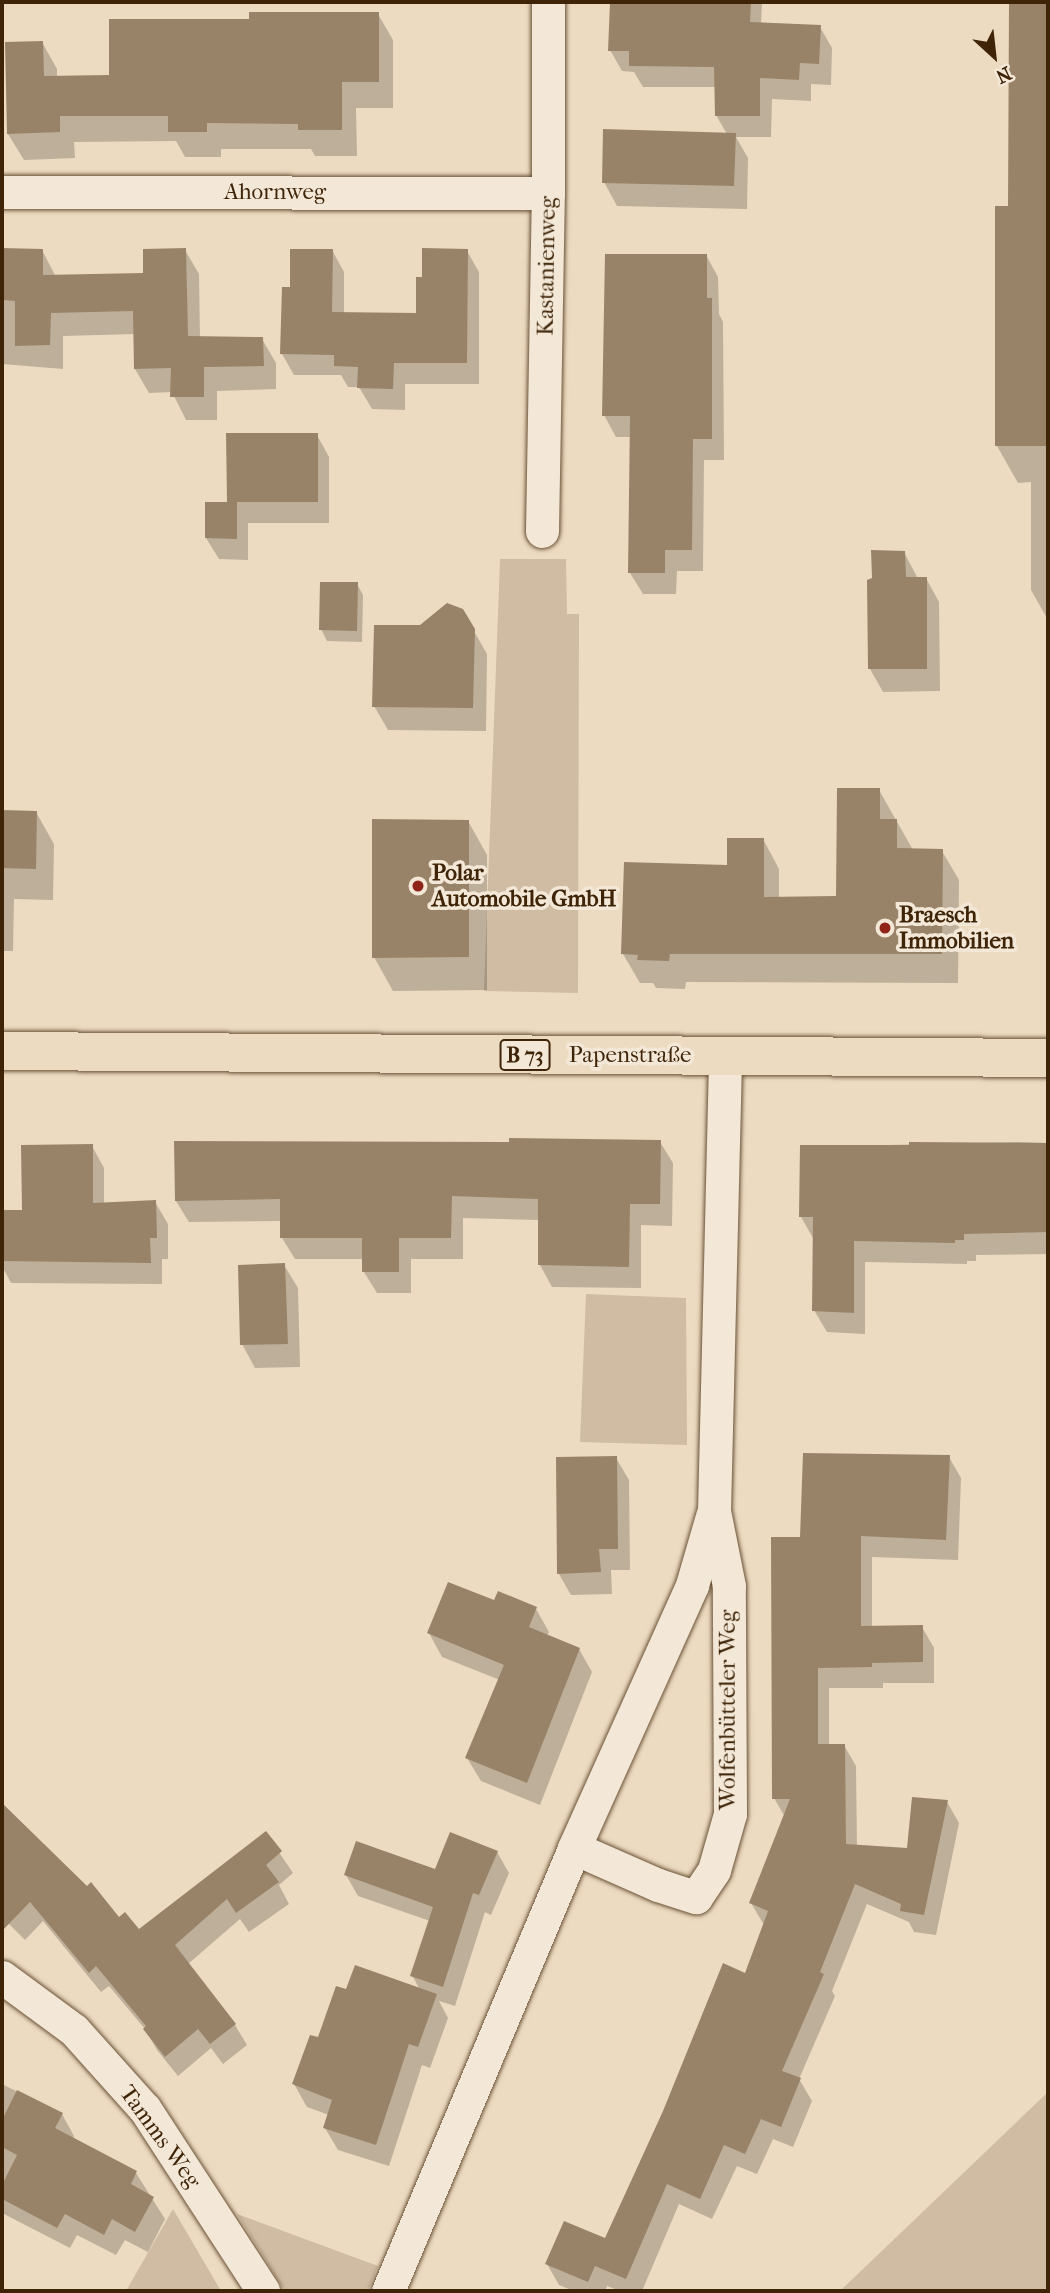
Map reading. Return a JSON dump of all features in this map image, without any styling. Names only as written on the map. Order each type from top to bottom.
[{"type":"main road","name":"Papenstraße","points":[[2,1051],[1048,1058]]},
{"type":"street","name":"Kastanienweg","points":[[542,531],[548,193],[548,2]]},
{"type":"street","name":"Ahornweg","points":[[2,192],[548,193]]},
{"type":"street","name":"Wolfenbütteler Weg","points":[[574,1848],[658,1885],[696,1897],[714,1870],[730,1814],[729,1586],[714,1511],[725,1055]]},
{"type":"street","name":"Wolfenbütteler Weg","points":[[388,2291],[574,1848],[691,1585],[714,1511]]},
{"type":"street","name":"Tamms Weg","points":[[2,1977],[74,2031],[145,2109],[263,2291]]},
{"type":"shaded area","points":[[500,559],[566,559],[567,614],[579,614],[578,993],[484,991]]},
{"type":"shaded area","points":[[586,1294],[686,1298],[687,1445],[580,1442]]},
{"type":"shaded area","points":[[1048,2092],[1048,2291],[840,2291]]},
{"type":"shaded area","points":[[173,2209],[221,2291],[126,2291]]},
{"type":"shaded area","points":[[237,2214],[378,2266],[368,2291],[285,2291]]},
{"type":"building","points":[[610,2],[751,3],[750,22],[821,25],[819,64],[800,63],[799,80],[760,78],[760,116],[715,116],[714,67],[629,66],[629,51],[608,51]]},
{"type":"building","points":[[1009,2],[1048,2],[1048,446],[995,446],[995,206],[1008,206]]},
{"type":"building","points":[[249,12],[379,12],[379,82],[342,82],[342,130],[298,130],[298,124],[207,123],[207,132],[168,132],[168,116],[60,116],[60,132],[7,134],[5,42],[43,41],[44,76],[109,75],[109,19],[249,19]]},
{"type":"building","points":[[603,129],[736,133],[734,186],[602,183]]},
{"type":"building","points":[[2,248],[43,249],[43,275],[143,273],[143,249],[186,248],[188,336],[263,337],[264,366],[204,367],[204,397],[170,397],[171,368],[134,369],[133,311],[51,313],[50,345],[15,346],[15,301],[2,300]]},
{"type":"building","points":[[422,248],[468,249],[467,363],[394,363],[393,389],[357,388],[358,367],[334,366],[334,355],[280,354],[282,287],[290,287],[290,249],[333,249],[332,312],[416,313],[416,277],[422,277]]},
{"type":"building","points":[[605,254],[707,254],[707,298],[712,298],[712,439],[693,439],[692,550],[665,550],[665,573],[628,573],[630,416],[602,416]]},
{"type":"building","points":[[226,433],[318,433],[318,502],[237,502],[237,539],[205,538],[205,502],[227,502]]},
{"type":"building","points":[[871,550],[905,551],[906,577],[927,577],[927,669],[868,669],[867,580],[872,578]]},
{"type":"building","points":[[320,582],[358,582],[357,631],[319,630]]},
{"type":"building","points":[[447,603],[463,609],[475,629],[473,708],[372,707],[374,625],[420,625]]},
{"type":"building","points":[[837,788],[880,788],[880,819],[897,819],[897,848],[943,849],[942,954],[670,954],[669,961],[637,960],[638,955],[621,954],[624,862],[727,865],[727,838],[764,838],[764,897],[836,896]]},
{"type":"building","points":[[2,810],[37,811],[36,869],[2,868]]},
{"type":"building","points":[[372,819],[469,820],[469,957],[372,958]]},
{"type":"building","points":[[509,1138],[661,1140],[660,1204],[630,1204],[629,1267],[538,1265],[538,1199],[452,1196],[451,1238],[399,1238],[399,1272],[362,1272],[362,1238],[280,1238],[280,1199],[175,1201],[174,1141],[509,1142]]},
{"type":"building","points":[[909,1142],[1048,1143],[1048,1232],[964,1234],[964,1240],[955,1240],[955,1243],[854,1241],[854,1313],[812,1311],[813,1217],[799,1217],[800,1145],[909,1145]]},
{"type":"building","points":[[93,1144],[93,1203],[156,1200],[157,1238],[150,1238],[151,1263],[2,1261],[2,1210],[22,1210],[21,1145]]},
{"type":"building","points":[[285,1263],[288,1344],[240,1345],[238,1265]]},
{"type":"building","points":[[803,1453],[950,1455],[946,1540],[861,1536],[861,1626],[923,1625],[923,1662],[818,1668],[818,1744],[845,1744],[846,1844],[907,1848],[912,1797],[948,1800],[924,1915],[900,1911],[901,1904],[855,1884],[820,1972],[824,1974],[782,2071],[801,2078],[781,2127],[761,2119],[745,2154],[724,2145],[700,2199],[667,2184],[626,2279],[595,2266],[588,2282],[545,2264],[564,2221],[605,2238],[663,2111],[723,1963],[745,1973],[768,1911],[749,1903],[790,1799],[772,1799],[771,1537],[800,1537]]},
{"type":"building","points":[[617,1456],[618,1549],[599,1549],[601,1572],[557,1574],[556,1457]]},
{"type":"building","points":[[448,1582],[494,1600],[498,1591],[537,1607],[529,1627],[580,1648],[527,1783],[465,1758],[504,1665],[427,1633]]},
{"type":"building","points":[[2,1803],[87,1886],[91,1882],[119,1917],[125,1912],[139,1929],[266,1831],[282,1851],[266,1865],[279,1882],[236,1913],[227,1899],[175,1945],[236,2024],[210,2044],[198,2029],[165,2057],[143,2029],[146,2026],[96,1966],[89,1973],[30,1902],[2,1931]]},
{"type":"building","points":[[450,1832],[498,1851],[479,1895],[473,1893],[443,1987],[410,1976],[433,1907],[344,1875],[356,1841],[435,1869]]},
{"type":"building","points":[[355,1965],[437,1994],[418,2047],[409,2044],[376,2145],[323,2128],[332,2100],[292,2084],[310,2035],[318,2037],[336,1986],[346,1989]]},
{"type":"building","points":[[17,2090],[63,2113],[55,2128],[137,2171],[131,2184],[154,2197],[135,2232],[112,2219],[104,2235],[65,2214],[57,2228],[2,2199],[2,2185],[17,2155],[2,2147],[2,2120]]},
{"type":"place","name":"Polar Automobile GmbH","points":[[418,886]]},
{"type":"place","name":"Braesch Immobilien","points":[[885,928]]}]
